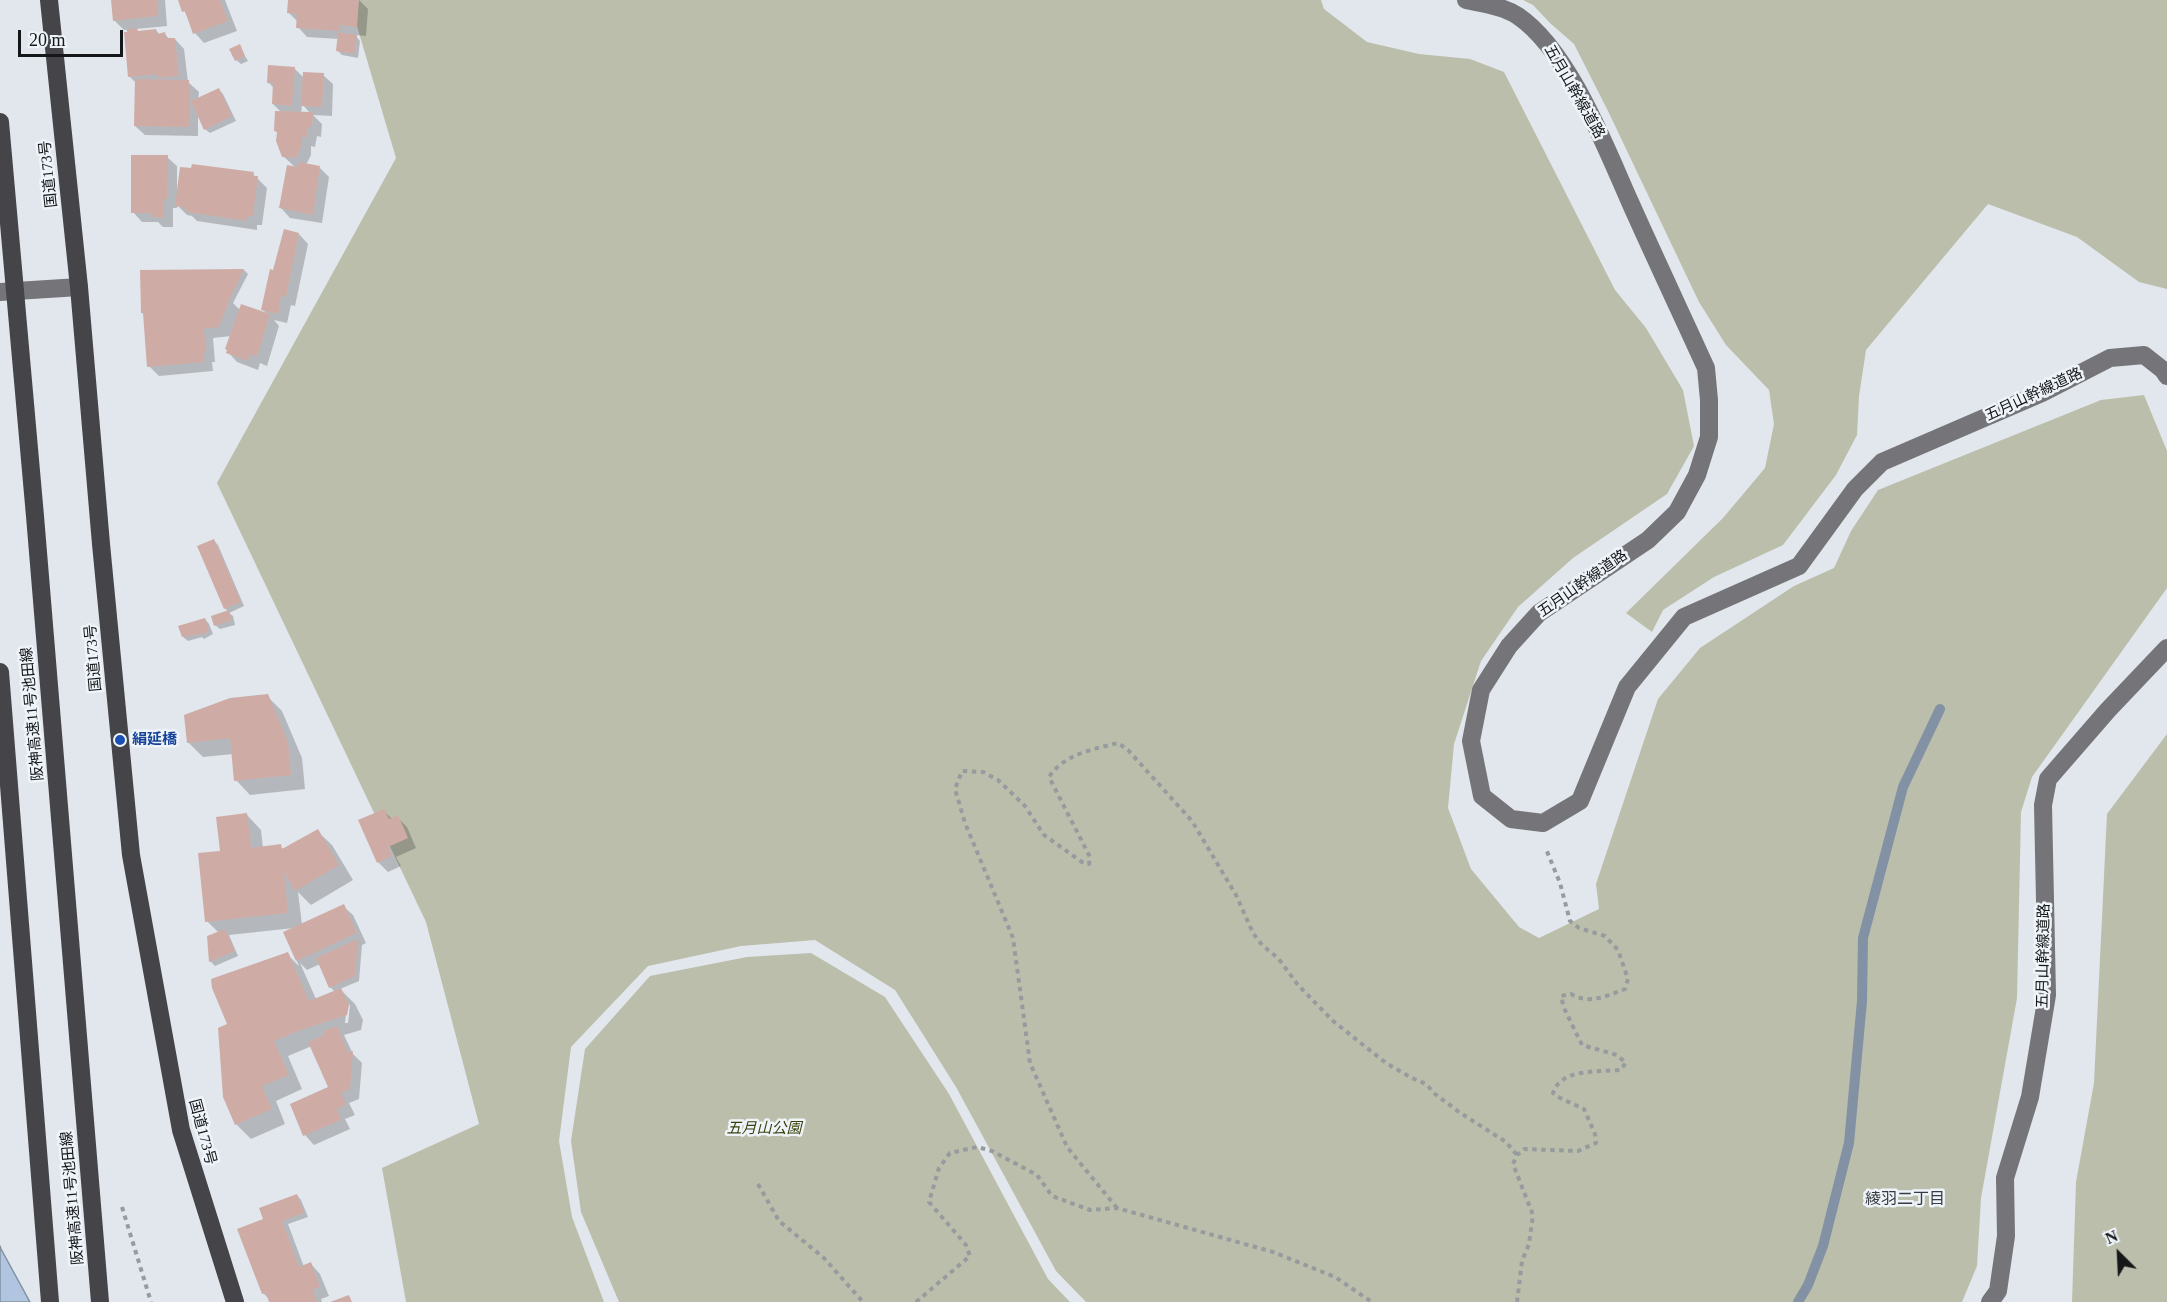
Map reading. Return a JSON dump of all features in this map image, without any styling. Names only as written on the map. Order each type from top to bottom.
[{"type":"highway","name":"国道173号","points":[[49,0],[79,287],[131,855],[181,1130],[236,1302]]},
{"type":"highway","name":"阪神高速11号池田線","points":[[0,122],[100,1302]]},
{"type":"highway","name":"阪神高速11号池田線","points":[[0,672],[50,1302]]},
{"type":"street","name":"五月山幹線道路","points":[[1466,0],[1496,6],[1517,16],[1540,35],[1555,54],[1590,115],[1706,368],[1709,400],[1709,437],[1697,475],[1677,512],[1648,540],[1539,613],[1509,646],[1481,690],[1471,741],[1482,796],[1510,819],[1543,823],[1580,801],[1627,687],[1684,617],[1799,566],[1855,489],[1882,462],[2042,393],[2110,358],[2144,355],[2167,376]]},
{"type":"street","points":[[0,292],[79,287]]},
{"type":"street","name":"五月山幹線道路","points":[[1990,1302],[1998,1291],[2006,1236],[2005,1178],[2030,1096],[2047,995],[2043,805],[2048,779],[2108,710],[2167,648]]},
{"type":"path","points":[[1117,1209],[1066,1147],[1033,1072],[1013,938],[965,823],[955,789],[962,771],[983,772],[998,780],[1025,806],[1044,835],[1082,862],[1089,864],[1090,856],[1049,777],[1056,766],[1068,759],[1089,750],[1118,743],[1128,750],[1192,821],[1236,895],[1252,933],[1278,958],[1298,985],[1333,1021],[1386,1063],[1426,1084],[1459,1112],[1506,1142],[1517,1155]]},
{"type":"path","points":[[1517,1302],[1522,1261],[1529,1244],[1533,1215],[1513,1164],[1517,1155],[1524,1149],[1578,1151],[1596,1143],[1595,1134],[1584,1108],[1553,1093],[1556,1084],[1570,1075],[1620,1070],[1626,1063],[1617,1055],[1582,1045],[1564,1008],[1561,996],[1571,994],[1579,998],[1596,1000],[1625,989],[1628,979],[1618,950],[1605,936],[1579,928],[1570,921],[1560,883],[1545,845],[1543,823]]},
{"type":"path","points":[[916,1302],[970,1256],[966,1245],[929,1202],[939,1168],[950,1153],[977,1147],[992,1151],[1037,1175],[1052,1197],[1090,1210],[1117,1209],[1273,1252],[1335,1277],[1372,1302]]},
{"type":"path","points":[[758,1184],[779,1221],[824,1258],[863,1302]]},
{"type":"green space","points":[[359,0],[1321,0],[1324,9],[1367,42],[1419,54],[1470,59],[1504,72],[1615,290],[1646,328],[1683,390],[1694,446],[1667,494],[1573,558],[1518,607],[1481,661],[1454,744],[1448,808],[1471,869],[1519,927],[1539,938],[1599,909],[1596,884],[1658,699],[1700,648],[1794,586],[1834,568],[1851,531],[1878,490],[2101,400],[2144,395],[2167,451],[2167,588],[2032,777],[2021,812],[2017,998],[1981,1198],[1977,1266],[1962,1302],[1086,1302],[1056,1271],[956,1087],[895,990],[815,940],[741,946],[648,966],[571,1047],[559,1141],[572,1217],[604,1302],[406,1302],[382,1168],[479,1124],[426,922],[217,483],[396,158],[354,16]]},
{"type":"green space","points":[[1523,0],[2167,0],[2167,289],[2139,282],[2077,237],[1988,204],[1866,350],[1859,396],[1857,435],[1836,475],[1783,545],[1714,577],[1663,610],[1652,632],[1626,613],[1723,518],[1765,468],[1774,424],[1769,390],[1726,345],[1699,302],[1574,44],[1533,5]]},
{"type":"green space","points":[[2167,734],[2167,1302],[2072,1302],[2076,1182],[2094,1083],[2107,814]]},
{"type":"green space","name":"五月山公園","points":[[811,953],[885,997],[949,1094],[1048,1279],[1070,1302],[619,1302],[581,1212],[571,1141],[585,1049],[650,976],[747,957]]},
{"type":"water","points":[[0,1246],[1,1249],[30,1302],[0,1302]]},
{"type":"building","points":[[111,0],[157,0],[158,16],[113,21]]},
{"type":"building","points":[[178,0],[220,0],[228,21],[193,34],[185,11],[182,12]]},
{"type":"building","points":[[288,0],[359,0],[357,27],[339,25],[339,31],[296,28],[297,14],[287,13]]},
{"type":"building","points":[[137,28],[138,31],[156,29],[157,34],[165,32],[166,38],[175,38],[179,76],[158,78],[158,74],[128,77],[124,32],[127,32],[127,29]]},
{"type":"building","points":[[338,32],[357,35],[354,54],[336,51]]},
{"type":"building","points":[[240,44],[245,56],[235,61],[229,49]]},
{"type":"building","points":[[268,65],[295,67],[292,106],[272,104],[273,83],[267,83]]},
{"type":"building","points":[[303,72],[324,73],[322,107],[301,106]]},
{"type":"building","points":[[135,79],[189,80],[189,127],[134,126]]},
{"type":"building","points":[[219,88],[232,116],[204,130],[191,101]]},
{"type":"building","points":[[275,111],[313,112],[312,127],[308,127],[306,138],[302,137],[302,145],[296,158],[282,157],[276,141],[277,132],[274,131]]},
{"type":"building","points":[[131,155],[168,155],[164,218],[151,217],[151,213],[131,213]]},
{"type":"building","points":[[299,162],[320,166],[313,215],[279,208],[287,165],[298,167]]},
{"type":"building","points":[[192,164],[254,172],[253,176],[258,176],[253,216],[248,216],[248,221],[186,212],[186,208],[175,206],[180,167],[191,168]]},
{"type":"building","points":[[284,229],[299,233],[286,297],[281,296],[278,314],[261,310],[270,269],[273,270]]},
{"type":"building","points":[[244,269],[219,327],[204,329],[206,353],[203,353],[204,362],[147,367],[143,313],[141,313],[140,270]]},
{"type":"building","points":[[241,304],[270,314],[257,357],[250,354],[248,361],[226,353],[225,349]]},
{"type":"building","points":[[214,539],[241,602],[224,609],[197,546]]},
{"type":"building","points":[[229,610],[232,620],[214,626],[211,616]]},
{"type":"building","points":[[205,618],[209,630],[206,631],[207,633],[182,637],[178,626]]},
{"type":"building","points":[[268,694],[288,742],[291,775],[234,781],[230,738],[187,743],[184,715],[230,698]]},
{"type":"building","points":[[384,809],[389,819],[398,815],[408,838],[388,847],[392,856],[377,863],[358,820]]},
{"type":"building","points":[[247,813],[251,848],[281,844],[282,849],[318,829],[339,865],[295,891],[284,872],[288,913],[205,922],[198,853],[220,851],[216,817]]},
{"type":"building","points":[[344,904],[357,933],[296,961],[283,932]]},
{"type":"building","points":[[225,929],[235,951],[209,962],[207,936]]},
{"type":"building","points":[[358,939],[355,976],[329,988],[316,958]]},
{"type":"building","points":[[288,952],[309,1001],[341,988],[349,1005],[347,1015],[274,1041],[289,1075],[262,1086],[272,1109],[235,1125],[223,1097],[218,1028],[227,1024],[212,988],[211,979]]},
{"type":"building","points":[[337,1026],[348,1053],[353,1051],[350,1089],[341,1093],[346,1105],[337,1109],[341,1120],[303,1136],[290,1104],[328,1087],[308,1042],[325,1035],[323,1031]]},
{"type":"building","points":[[297,1194],[304,1213],[282,1221],[299,1267],[311,1262],[320,1287],[313,1289],[317,1302],[269,1302],[266,1293],[262,1294],[237,1229],[263,1219],[259,1208]]},
{"type":"building","points":[[349,1295],[352,1302],[330,1302]]},
{"type":"waterway","points":[[1798,1302],[1808,1285],[1823,1246],[1849,1143],[1862,1001],[1863,938],[1903,787],[1940,709]]},
{"type":"place","name":"絹延橋","points":[[120,740]]},
{"type":"district","name":"綾羽二丁目","points":[[1905,1200]]}]
